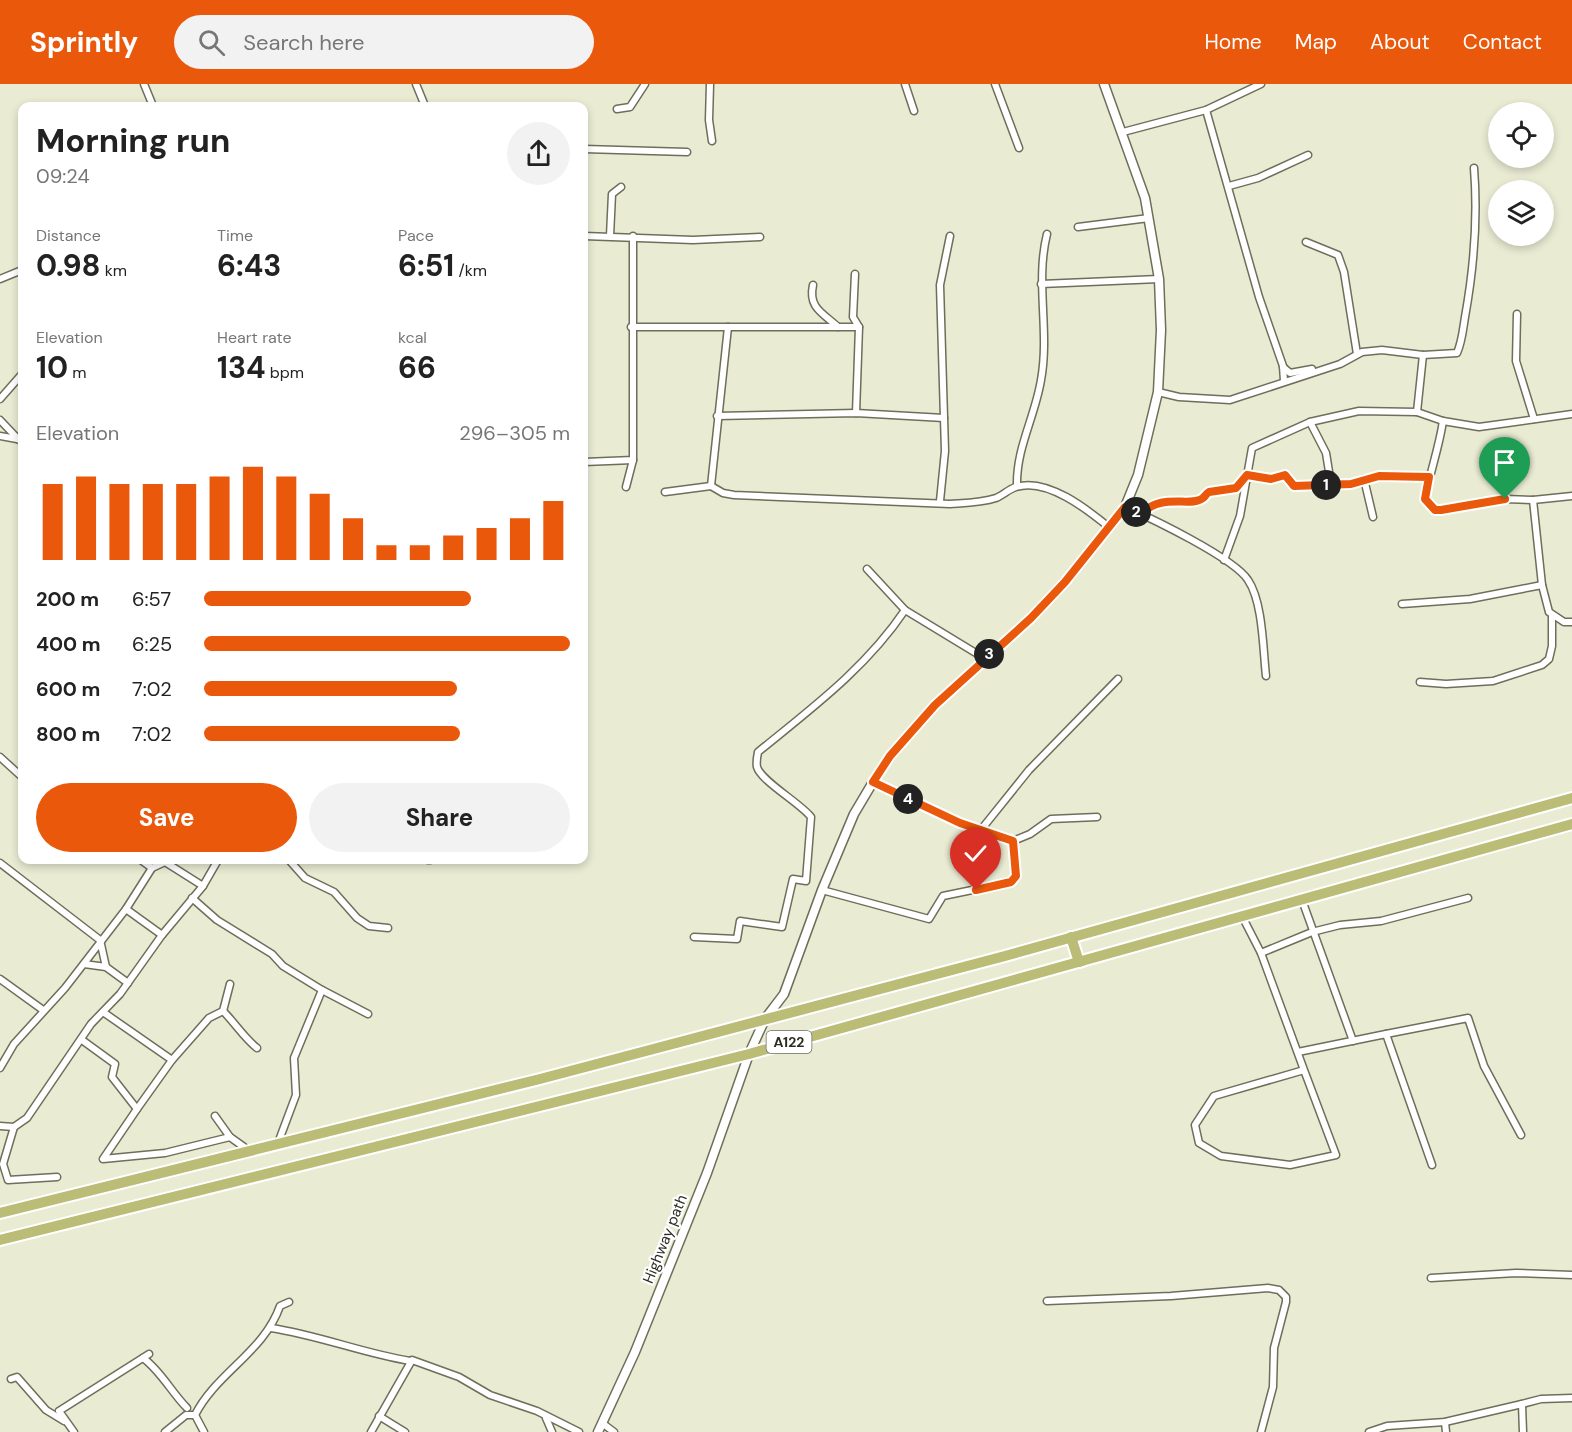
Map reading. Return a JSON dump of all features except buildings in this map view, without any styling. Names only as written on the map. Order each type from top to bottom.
[{"type":"highway","name":"A122","points":[[0,1213],[540,1079],[1071,937],[1572,798]]},
{"type":"highway","name":"A122","points":[[0,1240],[749,1054],[1145,942],[1243,918],[1572,824]]},
{"type":"highway","points":[[1071,937],[1077,958],[1079,962],[1082,961]]},
{"type":"street","points":[[144,84],[151,102]]},
{"type":"street","points":[[416,84],[423,102]]},
{"type":"street","points":[[617,109],[630,107],[645,84]]},
{"type":"street","points":[[710,84],[709,120],[712,141]]},
{"type":"street","points":[[905,84],[914,111]]},
{"type":"street","points":[[995,84],[1018,148]]},
{"type":"street","name":"Highway path","points":[[598,1432],[635,1352],[707,1173],[749,1054],[765,1019],[784,994],[822,890],[854,814],[890,756],[935,705],[984,658],[1031,618],[1111,528],[1125,507],[1144,453],[1158,392],[1161,330],[1159,279],[1145,198],[1104,84]]},
{"type":"street","points":[[1123,132],[1206,110],[1261,84]]},
{"type":"street","points":[[1206,110],[1256,285],[1283,366],[1284,381]]},
{"type":"street","points":[[588,149],[687,152]]},
{"type":"street","points":[[1229,186],[1258,178],[1308,155]]},
{"type":"street","points":[[1158,392],[1179,397],[1230,400],[1340,364],[1357,354],[1382,350],[1454,356],[1459,351],[1476,235],[1477,209],[1473,168]]},
{"type":"street","points":[[610,236],[612,194],[621,187]]},
{"type":"street","points":[[1078,227],[1149,218]]},
{"type":"street","points":[[1017,486],[1016,468],[1041,380],[1042,256],[1047,234]]},
{"type":"street","points":[[588,236],[693,240],[760,237]]},
{"type":"street","points":[[940,501],[944,418],[940,285],[950,236]]},
{"type":"street","points":[[626,487],[633,460],[631,327],[633,237]]},
{"type":"street","points":[[1306,242],[1338,255],[1344,272],[1357,354]]},
{"type":"street","points":[[0,279],[18,272]]},
{"type":"street","points":[[855,274],[853,317],[859,327],[856,413]]},
{"type":"street","points":[[1041,284],[1159,279]]},
{"type":"street","points":[[813,285],[811,295],[815,309],[838,327]]},
{"type":"street","points":[[1517,314],[1516,361],[1534,419]]},
{"type":"street","points":[[631,327],[859,327]]},
{"type":"street","points":[[711,486],[728,327]]},
{"type":"street","points":[[1417,412],[1423,355]]},
{"type":"street","points":[[1283,366],[1290,373],[1340,364]]},
{"type":"street","points":[[0,399],[18,379]]},
{"type":"street","points":[[1224,560],[1236,534],[1252,448],[1310,422],[1359,411],[1417,412],[1443,422],[1479,427],[1572,414]]},
{"type":"street","points":[[717,416],[856,413],[944,418]]},
{"type":"street","points":[[0,420],[18,437]]},
{"type":"street","points":[[1310,422],[1326,453],[1331,484]]},
{"type":"street","points":[[1443,422],[1437,459],[1429,477],[1425,499],[1435,510],[1505,499],[1533,500],[1572,496]]},
{"type":"street","points":[[0,436],[18,439]]},
{"type":"street","points":[[588,462],[633,460]]},
{"type":"street","points":[[1142,514],[1149,507],[1157,504],[1196,501],[1209,492],[1236,488],[1247,475]]},
{"type":"street","points":[[1247,475],[1271,479],[1285,475],[1294,486],[1351,484],[1364,479],[1397,475],[1429,477]]},
{"type":"street","points":[[1364,479],[1373,517]]},
{"type":"street","points":[[665,492],[711,486],[723,493],[734,495],[973,503],[996,498],[1017,486],[1033,486],[1056,492],[1079,504],[1111,528]]},
{"type":"street","points":[[1420,682],[1446,684],[1493,681],[1542,664],[1549,659],[1552,646],[1552,615],[1542,585],[1533,500]]},
{"type":"street","points":[[1125,507],[1142,514],[1224,560],[1248,580],[1254,593],[1266,676]]},
{"type":"street","points":[[867,569],[905,610],[984,658]]},
{"type":"street","points":[[1402,604],[1470,599],[1542,585]]},
{"type":"street","points":[[694,937],[737,939],[740,921],[782,927],[793,879],[806,881],[811,817],[803,807],[760,774],[756,766],[758,752],[849,676],[883,643],[905,610]]},
{"type":"street","points":[[1552,615],[1564,622],[1572,622]]},
{"type":"street","points":[[980,831],[1029,770],[1118,679]]},
{"type":"street","points":[[0,757],[18,773]]},
{"type":"street","points":[[873,782],[980,831],[1013,841],[1030,834],[1051,819],[1097,817]]},
{"type":"street","points":[[822,890],[929,919],[943,896],[1011,882],[1016,876],[1013,841]]},
{"type":"street","points":[[0,863],[100,940],[106,967]]},
{"type":"street","points":[[146,864],[152,868]]},
{"type":"street","points":[[0,1068],[14,1044],[65,988],[126,909],[152,868],[161,864]]},
{"type":"street","points":[[168,864],[203,886]]},
{"type":"street","points":[[57,1177],[8,1180],[3,1164],[14,1127],[27,1118],[91,1024],[128,983],[162,935],[203,886],[216,864]]},
{"type":"street","points":[[293,864],[305,878],[334,892],[357,918],[369,926],[388,928]]},
{"type":"street","points":[[192,898],[217,920],[272,954],[283,966],[368,1014]]},
{"type":"street","points":[[1261,953],[1313,932],[1340,925],[1381,921],[1468,898]]},
{"type":"street","points":[[1302,900],[1353,1041]]},
{"type":"street","points":[[126,909],[162,935]]},
{"type":"street","points":[[1243,918],[1261,953],[1336,1155],[1290,1165],[1221,1156],[1199,1143],[1195,1125],[1214,1096],[1304,1070]]},
{"type":"street","points":[[84,964],[106,967],[128,983]]},
{"type":"street","points":[[0,979],[43,1010]]},
{"type":"street","points":[[230,984],[223,1011],[209,1018],[172,1060],[103,1159],[165,1153],[230,1137]]},
{"type":"street","points":[[278,1143],[296,1095],[294,1058],[322,990]]},
{"type":"street","points":[[223,1011],[242,1030],[246,1040],[257,1048]]},
{"type":"street","points":[[103,1012],[172,1060]]},
{"type":"street","points":[[1298,1052],[1468,1018],[1484,1066],[1521,1135]]},
{"type":"street","points":[[1386,1034],[1432,1165]]},
{"type":"street","points":[[82,1040],[115,1064],[112,1077],[137,1109]]},
{"type":"street","points":[[215,1116],[230,1137],[244,1147],[244,1153]]},
{"type":"street","points":[[0,1126],[14,1127]]},
{"type":"street","points":[[1431,1278],[1516,1273],[1572,1275]]},
{"type":"street","points":[[1047,1301],[1171,1296],[1268,1288],[1279,1290],[1286,1297],[1286,1302],[1274,1348],[1273,1387],[1261,1432]]},
{"type":"street","points":[[195,1415],[203,1399],[271,1328],[280,1306],[289,1302]]},
{"type":"street","points":[[271,1328],[318,1337],[370,1353],[410,1361],[459,1377],[489,1395],[537,1411],[579,1432]]},
{"type":"street","points":[[74,1432],[59,1412],[146,1356],[168,1388],[187,1408]]},
{"type":"street","points":[[371,1432],[410,1361]]},
{"type":"street","points":[[11,1379],[17,1377],[46,1410],[64,1421]]},
{"type":"street","points":[[1370,1432],[1387,1426],[1445,1422],[1541,1399],[1572,1398]]},
{"type":"street","points":[[1522,1404],[1523,1432]]},
{"type":"street","points":[[165,1432],[186,1415],[195,1415]]},
{"type":"street","points":[[195,1415],[204,1432]]},
{"type":"street","points":[[379,1416],[405,1432]]},
{"type":"street","points":[[546,1417],[552,1432]]},
{"type":"street","points":[[1445,1422],[1446,1432]]},
{"type":"street","points":[[602,1423],[614,1432]]},
{"type":"route","points":[[976,890],[1011,882],[1016,876],[1013,841],[960,823],[873,782],[890,756],[935,705],[984,658],[1031,618],[1065,582],[1111,528],[1125,507],[1142,514],[1149,507],[1157,504],[1185,500],[1196,501],[1209,492],[1236,488],[1247,475],[1271,479],[1285,475],[1294,486],[1316,487],[1351,484],[1379,476],[1429,477],[1425,499],[1435,510],[1505,499]]}]
